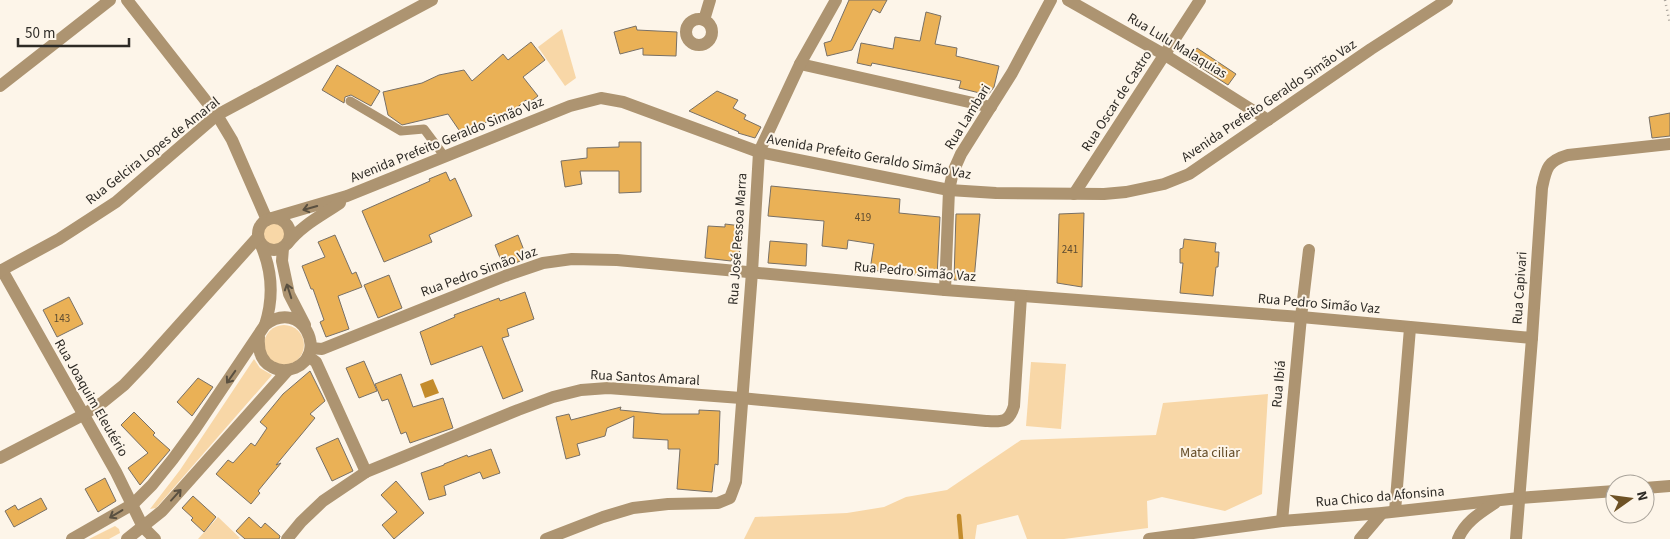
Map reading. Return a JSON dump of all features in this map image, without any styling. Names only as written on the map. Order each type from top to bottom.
[{"type":"street","points":[[0,86],[110,0]]},
{"type":"street","points":[[127,0],[217,114],[232,140],[269,219]]},
{"type":"street","name":"Rua Gelcira Lopes de Amaral","points":[[1,270],[59,239],[116,202],[217,114],[432,0]]},
{"type":"street","points":[[704,20],[710,0]]},
{"type":"street","name":"Rua José Pessoa Marra","points":[[546,539],[603,517],[633,508],[668,504],[718,503],[730,498],[736,482],[759,152],[800,64],[836,0]]},
{"type":"street","name":"Rua Lambari","points":[[945,290],[949,190],[953,172],[961,154],[1012,73],[1051,0]]},
{"type":"street","name":"Rua Lulu Malaquias","points":[[1068,0],[1165,55],[1268,120]]},
{"type":"street","name":"Rua Oscar de Castro","points":[[1074,194],[1200,0]]},
{"type":"street","name":"Avenida Prefeito Geraldo Simão Vaz","points":[[351,195],[570,106],[601,98],[623,102],[759,152],[949,190],[1074,194],[1126,192],[1164,184],[1190,174],[1371,49],[1447,0]]},
{"type":"street","points":[[800,64],[991,107]]},
{"type":"street","name":"Rua Capivari","points":[[1516,539],[1542,188],[1545,173],[1549,164],[1556,158],[1580,153],[1670,144]]},
{"type":"street","points":[[72,539],[133,504],[174,459],[258,337],[265,325],[271,297],[268,259],[259,240],[259,227],[269,219],[351,195]]},
{"type":"street","points":[[259,240],[264,247],[273,250],[285,246],[296,233],[351,195]]},
{"type":"street","points":[[258,337],[260,354],[265,362],[279,370],[296,368],[303,363],[309,352],[310,340],[308,331],[289,294],[282,261],[290,233],[289,228],[282,220],[269,219]]},
{"type":"street","points":[[0,458],[83,416],[103,402],[140,369],[259,240]]},
{"type":"street","name":"Rua Ibiá","points":[[1282,521],[1309,250]]},
{"type":"street","name":"Rua Pedro Simão Vaz","points":[[309,352],[322,349],[505,276],[543,263],[572,259],[618,260],[945,290],[1301,317],[1532,338]]},
{"type":"street","name":"Rua Joaquim Eleutério","points":[[1,270],[133,504],[143,527],[155,539]]},
{"type":"street","name":"Rua Santos Amaral","points":[[287,539],[301,522],[323,501],[366,472],[518,410],[553,397],[581,390],[608,388],[741,398],[999,422],[1009,418],[1014,406],[1021,296]]},
{"type":"street","points":[[265,325],[280,317],[288,317],[296,319],[308,331]]},
{"type":"street","points":[[1360,539],[1389,512],[1410,328]]},
{"type":"street","points":[[309,352],[316,362],[366,472]]},
{"type":"street","points":[[126,539],[162,511],[288,370]]},
{"type":"street","points":[[1655,487],[1670,486]]},
{"type":"street","name":"Rua Chico da Afonsina","points":[[1150,539],[1282,521],[1497,502],[1519,498],[1605,492]]},
{"type":"street","points":[[1458,539],[1462,529],[1476,516],[1497,502]]},
{"type":"lane","points":[[350,101],[401,131],[424,129],[445,157]]},
{"type":"path","points":[[1665,0],[1670,24]]},
{"type":"green space","points":[[562,29],[576,78],[565,86],[538,47]]},
{"type":"green space","points":[[274,222],[282,226],[286,234],[282,242],[274,246],[266,242],[262,234],[266,226]]},
{"type":"green space","points":[[280,325],[288,325],[295,328],[301,334],[304,345],[301,356],[295,362],[288,365],[280,365],[273,362],[267,356],[264,349],[264,341],[267,334],[273,328]]},
{"type":"green space","points":[[254,359],[260,368],[272,375],[156,508],[150,509],[180,470]]},
{"type":"green space","points":[[1031,362],[1066,364],[1061,429],[1026,426]]},
{"type":"green space","name":"Mata ciliar","points":[[1268,394],[1262,494],[1225,511],[1162,497],[1147,501],[1148,528],[1064,539],[1027,539],[1018,515],[977,525],[975,539],[744,539],[755,517],[847,513],[884,507],[906,497],[947,490],[1021,440],[1156,435],[1163,403]]},
{"type":"green space","points":[[218,517],[240,538],[198,539]]},
{"type":"green space","points":[[115,526],[119,529],[120,533],[109,539],[89,539]]},
{"type":"shaded area","points":[[433,379],[439,393],[425,398],[420,384]]},
{"type":"building","points":[[849,0],[887,0],[880,13],[873,9],[852,50],[827,56],[824,43],[831,41]]},
{"type":"building","points":[[926,12],[941,16],[935,44],[957,48],[956,56],[999,66],[994,87],[988,95],[959,88],[961,81],[872,63],[871,66],[857,63],[861,43],[893,49],[895,37],[920,41]]},
{"type":"building","points":[[636,26],[637,30],[677,32],[676,56],[643,55],[643,48],[620,54],[614,32]]},
{"type":"building","points":[[531,42],[545,60],[523,77],[538,96],[529,103],[526,100],[513,111],[461,133],[448,114],[402,125],[388,115],[383,92],[422,83],[439,75],[464,70],[472,81],[503,54],[508,60]]},
{"type":"building","points":[[1197,48],[1236,74],[1228,85],[1189,60]]},
{"type":"building","points":[[337,65],[380,91],[371,106],[351,95],[345,97],[344,103],[322,90]]},
{"type":"building","points":[[717,91],[738,100],[733,108],[746,115],[744,119],[761,127],[755,138],[738,133],[689,111]]},
{"type":"building","points":[[1670,113],[1670,136],[1652,138],[1649,117]]},
{"type":"building","points":[[619,142],[641,142],[641,192],[619,193],[619,171],[580,171],[582,184],[565,187],[561,161],[587,158],[587,148],[619,147]]},
{"type":"building","points":[[446,172],[450,181],[455,178],[472,216],[429,235],[432,242],[384,262],[362,211]]},
{"type":"building","points":[[771,186],[900,199],[899,213],[940,217],[937,277],[870,270],[874,244],[848,240],[847,249],[822,246],[824,221],[768,216]]},
{"type":"building","points":[[1084,213],[1082,287],[1057,283],[1059,214]]},
{"type":"building","points":[[956,214],[980,214],[974,280],[954,280]]},
{"type":"building","points":[[725,224],[742,226],[739,258],[733,257],[731,261],[705,258],[708,226],[725,227]]},
{"type":"building","points":[[335,235],[352,274],[356,272],[362,287],[338,296],[349,329],[326,337],[320,322],[324,320],[313,289],[311,289],[302,266],[325,257],[318,242]]},
{"type":"building","points":[[518,235],[527,258],[504,268],[495,245]]},
{"type":"building","points":[[1184,239],[1216,243],[1215,252],[1219,252],[1213,296],[1180,293],[1183,263],[1180,263],[1180,249],[1183,248]]},
{"type":"building","points":[[770,241],[807,244],[806,266],[768,263]]},
{"type":"building","points":[[389,275],[402,308],[378,318],[364,285]]},
{"type":"building","points":[[525,292],[534,319],[507,329],[509,336],[502,338],[523,391],[503,399],[482,346],[431,365],[420,332],[455,317],[454,315],[499,298],[500,301]]},
{"type":"building","points":[[69,297],[83,324],[57,337],[43,310]]},
{"type":"building","points":[[364,361],[377,391],[359,398],[346,368]]},
{"type":"building","points":[[310,371],[325,401],[310,414],[315,418],[276,465],[281,463],[258,491],[260,493],[251,504],[216,474],[228,460],[233,463],[251,443],[255,446],[267,428],[260,422],[283,394]]},
{"type":"building","points":[[401,374],[413,407],[443,398],[453,428],[410,443],[406,432],[401,434],[388,399],[382,401],[375,384]]},
{"type":"building","points":[[198,378],[213,387],[192,416],[177,402]]},
{"type":"building","points":[[621,407],[620,410],[662,414],[699,414],[699,410],[720,411],[718,465],[715,464],[712,492],[677,489],[680,449],[668,449],[668,440],[633,438],[634,416],[607,428],[605,436],[577,444],[580,455],[566,459],[556,417],[569,414],[571,420]]},
{"type":"building","points":[[134,412],[155,433],[153,435],[170,450],[140,485],[128,468],[148,453],[121,425]]},
{"type":"building","points":[[338,438],[353,471],[332,481],[316,448]]},
{"type":"building","points":[[491,449],[500,473],[483,479],[480,472],[444,486],[446,495],[429,500],[421,473],[467,455],[468,457]]},
{"type":"building","points":[[105,478],[116,501],[98,512],[85,489]]},
{"type":"building","points":[[396,481],[424,513],[394,539],[382,525],[397,512],[381,495]]},
{"type":"building","points":[[193,496],[216,517],[204,532],[182,508]]},
{"type":"building","points":[[41,498],[47,509],[14,527],[5,511],[15,505],[18,510]]},
{"type":"building","points":[[249,517],[261,528],[265,523],[280,536],[279,539],[245,539],[236,531]]},
{"type":"waterway","points":[[959,516],[961,539]]}]
